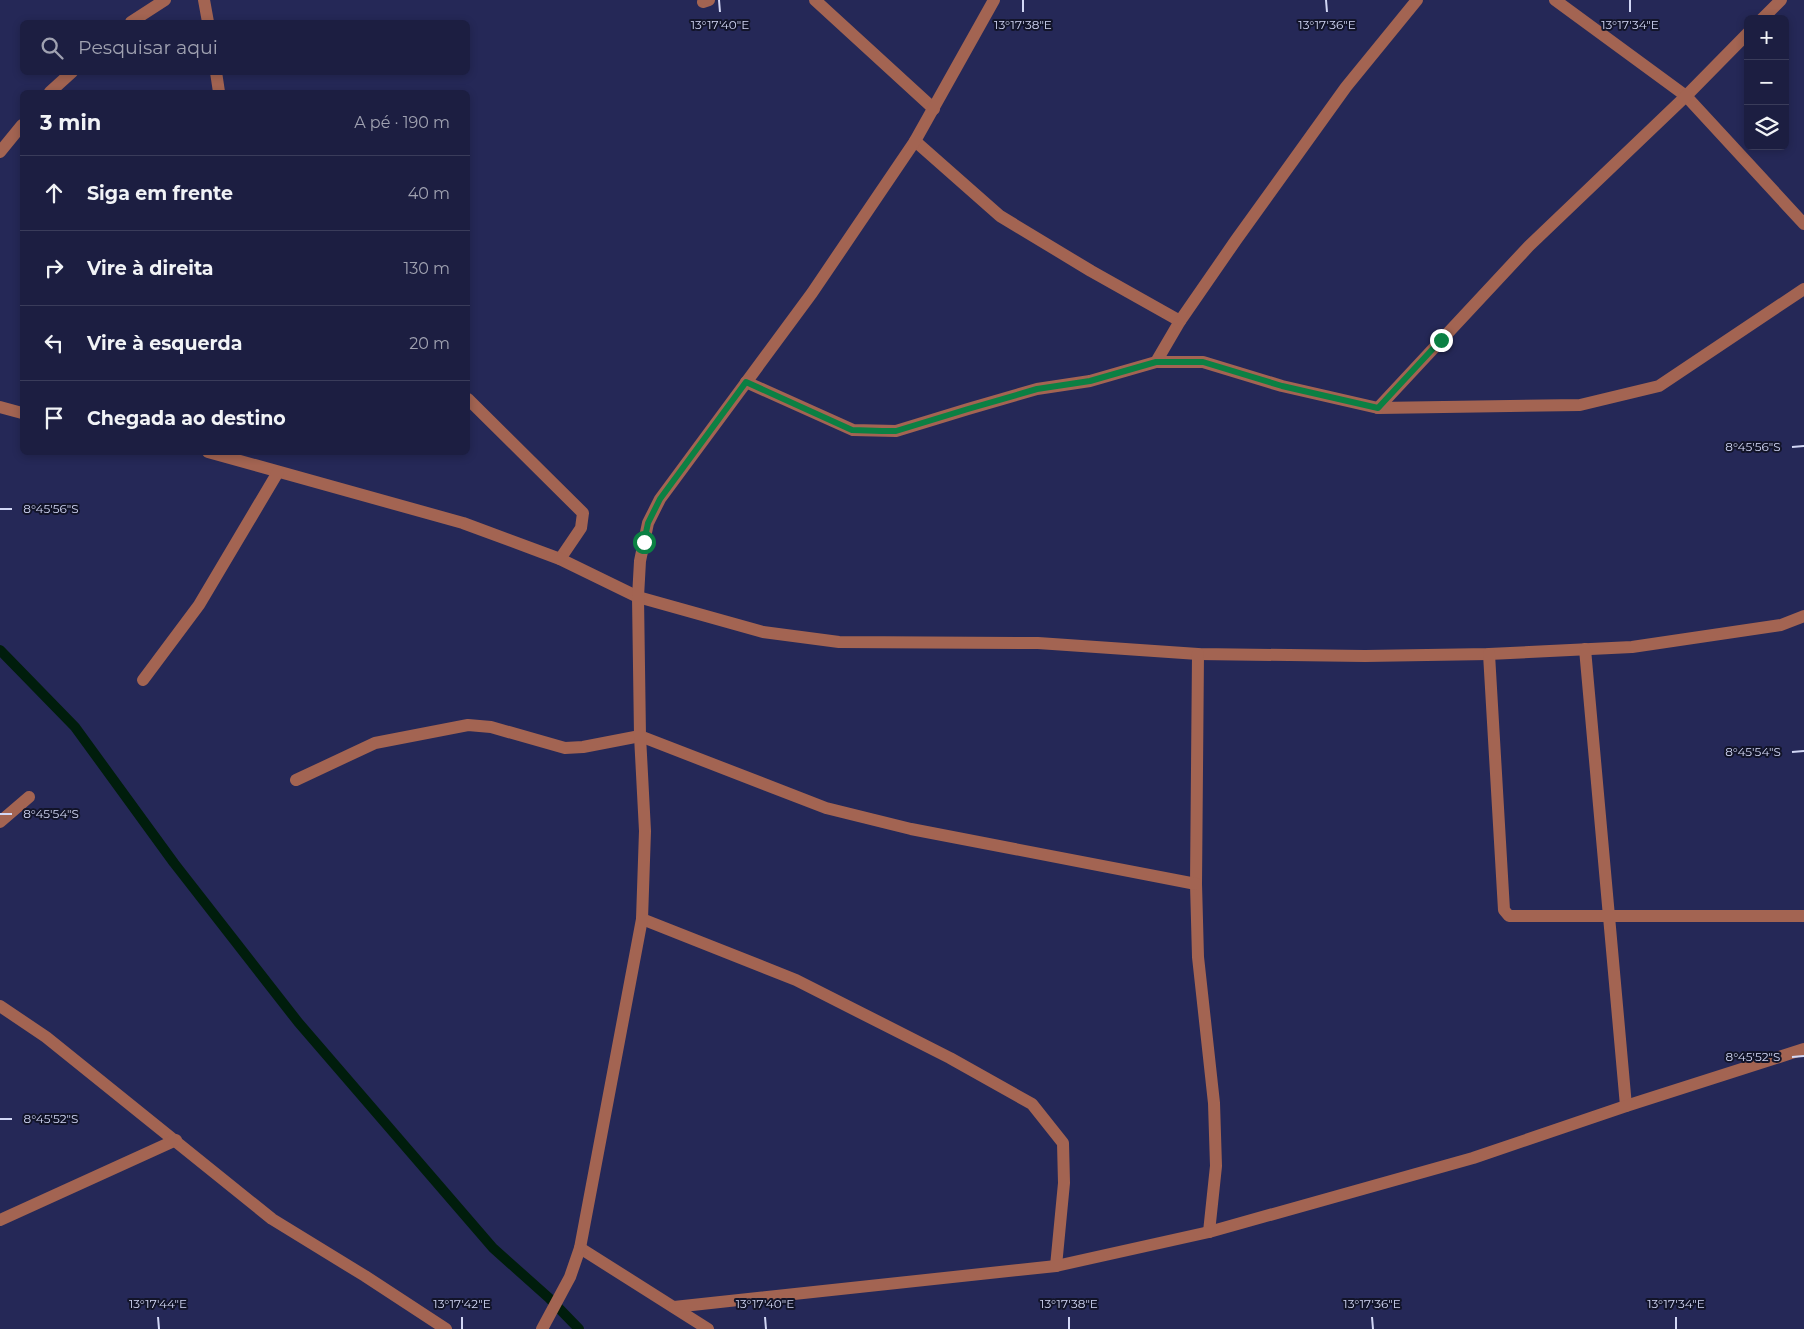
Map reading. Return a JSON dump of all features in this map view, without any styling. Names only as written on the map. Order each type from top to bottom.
[{"type":"street","points":[[134,20],[165,0]]},
{"type":"street","points":[[204,0],[208,20]]},
{"type":"street","points":[[815,0],[934,109]]},
{"type":"street","points":[[542,1329],[570,1277],[580,1248],[642,919],[645,831],[640,736],[638,597],[640,561],[648,523],[660,499],[812,293],[915,141],[994,0]]},
{"type":"street","points":[[1156,362],[1180,321],[1236,240],[1346,87],[1416,0]]},
{"type":"street","points":[[1555,0],[1686,96],[1804,224]]},
{"type":"street","points":[[1766,15],[1781,0]]},
{"type":"street","points":[[1378,408],[1529,246],[1686,96],[1744,37]]},
{"type":"street","points":[[52,90],[69,75]]},
{"type":"street","points":[[216,75],[219,90]]},
{"type":"street","points":[[0,152],[20,127]]},
{"type":"street","points":[[915,141],[1000,216],[1091,271],[1180,321]]},
{"type":"street","points":[[746,382],[852,430],[896,431],[1037,389],[1090,381],[1156,362],[1203,362],[1282,386],[1378,408],[1580,405],[1659,386],[1804,289]]},
{"type":"street","points":[[470,401],[583,513],[581,528],[560,559]]},
{"type":"street","points":[[0,407],[20,412]]},
{"type":"street","points":[[218,455],[463,524],[560,559],[638,597],[763,632],[839,642],[1038,643],[1198,654],[1365,656],[1489,654],[1632,647],[1781,625],[1804,616]]},
{"type":"street","points":[[143,680],[199,605],[278,472]]},
{"type":"street","points":[[1585,648],[1626,1106]]},
{"type":"street","points":[[1198,654],[1196,884],[1198,957],[1214,1102],[1216,1166],[1209,1232]]},
{"type":"street","points":[[1489,654],[1504,910],[1509,916],[1804,916]]},
{"type":"street","points":[[296,780],[375,743],[468,725],[491,727],[565,748],[583,747],[640,736],[826,808],[911,829],[1196,884]]},
{"type":"street","points":[[0,822],[29,797]]},
{"type":"street","points":[[642,919],[796,980],[950,1058],[1032,1104],[1063,1143],[1064,1183],[1056,1266]]},
{"type":"street","points":[[0,1006],[46,1037],[176,1140],[272,1220],[365,1276],[446,1329]]},
{"type":"street","points":[[674,1306],[1056,1266],[1209,1232],[1472,1158],[1804,1049]]},
{"type":"street","points":[[0,1220],[176,1140]]},
{"type":"street","points":[[580,1248],[708,1329]]},
{"type":"waterway","points":[[0,650],[75,727],[174,863],[298,1022],[493,1248],[549,1298],[579,1329]]},
{"type":"route","points":[[644,542],[648,523],[660,499],[746,382],[852,430],[896,431],[1037,389],[1090,381],[1156,362],[1203,362],[1282,386],[1378,408],[1441,340]]}]
